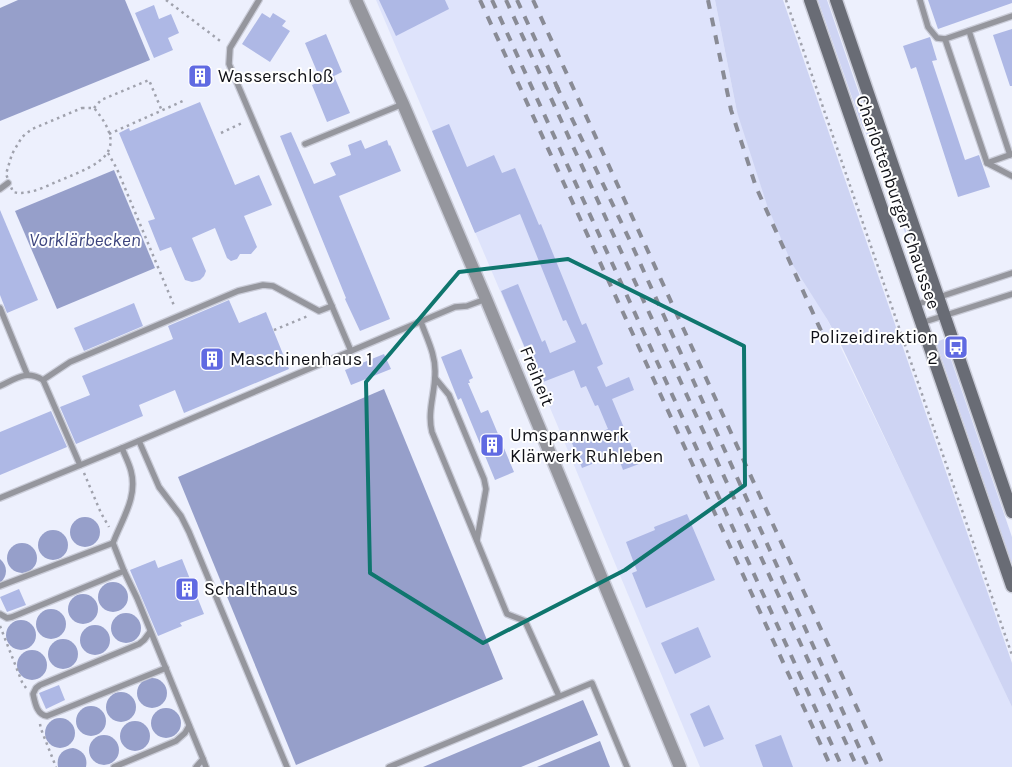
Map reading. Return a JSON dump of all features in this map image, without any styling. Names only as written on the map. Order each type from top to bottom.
[{"type":"main road","name":"Charlottenburger Chaussee","points":[[810,0],[1012,586]]},
{"type":"main road","name":"Charlottenburger Chaussee","points":[[836,0],[1011,508]]},
{"type":"street","name":"Freiheit","points":[[356,0],[486,298],[680,767]]},
{"type":"lane","points":[[260,0],[230,48],[229,64],[351,351]]},
{"type":"lane","points":[[920,0],[928,27],[937,38],[945,39],[1012,16]]},
{"type":"lane","points":[[969,31],[1011,154],[987,163]]},
{"type":"lane","points":[[945,39],[987,163],[1012,176]]},
{"type":"lane","points":[[305,144],[403,104]]},
{"type":"lane","points":[[0,189],[8,183]]},
{"type":"lane","points":[[915,305],[1012,273]]},
{"type":"lane","points":[[43,380],[70,362],[238,291],[263,285],[273,286],[319,311],[332,306]]},
{"type":"lane","points":[[921,323],[1012,294]]},
{"type":"lane","points":[[0,498],[455,307],[467,306],[486,298]]},
{"type":"lane","points":[[0,308],[27,374]]},
{"type":"lane","points":[[421,322],[435,358],[435,378],[430,412],[432,432],[508,614],[526,621],[559,696]]},
{"type":"lane","points":[[0,386],[27,374],[34,374],[43,380],[80,465]]},
{"type":"lane","points":[[435,378],[449,395],[484,479],[486,489],[476,540]]},
{"type":"lane","points":[[139,441],[159,487],[181,516],[189,532],[287,767]]},
{"type":"lane","points":[[122,448],[132,471],[134,489],[129,508],[113,543],[206,767]]},
{"type":"lane","points":[[0,586],[113,543]]},
{"type":"lane","points":[[0,614],[7,618],[12,617],[124,571]]},
{"type":"lane","points":[[150,632],[139,644],[40,685],[33,694],[39,713],[47,716],[166,668]]},
{"type":"lane","points":[[389,767],[592,682],[627,767]]},
{"type":"lane","points":[[114,767],[176,740],[185,733],[189,726]]},
{"type":"lane","points":[[196,767],[203,759]]},
{"type":"path","points":[[166,0],[230,48]]},
{"type":"path","points":[[786,0],[1012,655]]},
{"type":"path","points":[[94,108],[105,124],[109,134],[111,141],[108,153],[92,167],[29,192],[22,194],[13,192],[6,174],[8,165],[16,145],[27,132],[82,108],[94,108],[101,100],[149,80],[162,111]]},
{"type":"path","points":[[109,134],[183,102]]},
{"type":"path","points":[[220,133],[252,119]]},
{"type":"path","points":[[108,153],[117,169],[179,317]]},
{"type":"path","points":[[274,330],[319,311]]},
{"type":"path","points":[[80,465],[106,523],[117,532]]},
{"type":"path","points":[[0,626],[22,682],[33,694]]},
{"type":"path","points":[[43,716],[41,730],[56,767]]},
{"type":"highlighted area","points":[[568,259],[744,346],[745,485],[625,570],[483,643],[370,573],[366,382],[459,272]]},
{"type":"shaded area","points":[[376,0],[715,0],[737,112],[827,319],[1012,707],[1012,767],[700,767],[556,422]]},
{"type":"shaded area","points":[[715,0],[783,0],[1012,663],[1012,707],[842,347],[827,319],[791,262],[767,205],[737,112]]},
{"type":"shaded area","points":[[818,0],[827,0],[927,292],[924,289],[880,159],[862,126]]},
{"type":"shaded area","points":[[944,339],[1012,537],[1012,564],[936,342]]},
{"type":"water","points":[[18,0],[125,0],[150,60],[0,121],[0,8]]},
{"type":"water","name":"Vorklärbecken","points":[[114,170],[155,268],[57,309],[15,211]]},
{"type":"water","points":[[384,389],[503,679],[296,765],[178,477]]},
{"type":"water","points":[[85,517],[91,518],[99,526],[99,538],[91,546],[85,547],[79,546],[71,538],[70,532],[71,526],[79,518]]},
{"type":"water","points":[[53,530],[59,531],[67,539],[67,551],[59,559],[53,560],[47,559],[39,551],[38,545],[39,539],[47,531]]},
{"type":"water","points":[[22,543],[28,544],[36,552],[36,564],[28,572],[22,573],[16,572],[8,564],[7,558],[8,552],[16,544]]},
{"type":"water","points":[[0,559],[6,571],[0,583]]},
{"type":"water","points":[[113,582],[119,583],[127,591],[127,603],[119,611],[113,612],[107,611],[99,603],[98,597],[99,591],[107,583]]},
{"type":"water","points":[[83,594],[89,595],[97,603],[97,615],[89,623],[83,624],[77,623],[69,615],[68,609],[69,603],[77,595]]},
{"type":"water","points":[[51,609],[57,610],[65,618],[65,630],[57,638],[51,639],[45,638],[37,630],[36,624],[37,618],[45,610]]},
{"type":"water","points":[[126,613],[132,614],[140,622],[140,634],[132,642],[126,643],[120,642],[112,634],[111,628],[112,622],[120,614]]},
{"type":"water","points":[[21,620],[27,621],[35,629],[35,641],[27,649],[21,650],[15,649],[7,641],[6,635],[7,629],[15,621]]},
{"type":"water","points":[[95,625],[101,626],[109,634],[109,646],[101,654],[95,655],[89,654],[81,646],[80,640],[81,634],[89,626]]},
{"type":"water","points":[[63,639],[69,640],[77,648],[77,660],[69,668],[63,669],[57,668],[49,660],[48,654],[49,648],[57,640]]},
{"type":"water","points":[[32,650],[38,651],[46,659],[46,671],[38,679],[32,680],[26,679],[18,671],[17,665],[18,659],[26,651]]},
{"type":"water","points":[[152,678],[158,679],[166,687],[166,699],[158,707],[152,708],[146,707],[138,699],[137,693],[138,687],[146,679]]},
{"type":"water","points":[[121,692],[127,693],[135,701],[135,713],[127,721],[121,722],[115,721],[107,713],[106,707],[107,701],[115,693]]},
{"type":"water","points":[[583,700],[598,735],[521,767],[423,767]]},
{"type":"water","points":[[91,706],[97,707],[105,715],[105,727],[97,735],[91,736],[85,735],[77,727],[76,721],[77,715],[85,707]]},
{"type":"water","points":[[166,708],[172,709],[180,717],[180,729],[172,737],[166,738],[160,737],[152,729],[151,723],[152,717],[160,709]]},
{"type":"water","points":[[60,718],[66,719],[74,727],[74,739],[66,747],[60,748],[54,747],[46,739],[45,733],[46,727],[54,719]]},
{"type":"water","points":[[135,721],[141,722],[149,730],[149,742],[141,750],[135,751],[129,750],[121,742],[120,736],[121,730],[129,722]]},
{"type":"water","points":[[104,735],[110,736],[118,744],[118,756],[110,764],[104,765],[98,764],[90,756],[89,750],[90,744],[98,736]]},
{"type":"water","points":[[600,741],[610,767],[537,767]]},
{"type":"water","points":[[73,748],[80,750],[84,755],[86,767],[58,767],[59,756],[66,750]]},
{"type":"building","points":[[379,0],[445,0],[449,9],[396,36]]},
{"type":"building","points":[[928,0],[1012,0],[1012,3],[938,29]]},
{"type":"building","points":[[154,5],[159,19],[171,14],[179,33],[168,38],[173,50],[154,58],[135,13]]},
{"type":"building","points":[[262,13],[270,18],[273,13],[286,21],[282,26],[290,31],[270,62],[242,44]]},
{"type":"building","points":[[1012,29],[1012,86],[1010,86],[993,35]]},
{"type":"building","points":[[326,34],[342,72],[334,76],[350,113],[327,122],[312,85],[319,82],[316,75],[318,74],[305,43]]},
{"type":"building","points":[[930,37],[937,60],[932,61],[965,160],[979,155],[990,187],[958,197],[916,67],[911,69],[903,46]]},
{"type":"building","name":"Wasserschloß","points":[[200,67],[207,70],[210,77],[207,84],[200,87],[193,84],[190,77],[193,70]]},
{"type":"building","points":[[200,102],[235,185],[259,175],[272,205],[244,216],[257,247],[251,254],[240,254],[237,259],[231,261],[227,258],[215,228],[192,238],[206,271],[200,280],[192,282],[185,280],[171,247],[160,251],[148,221],[155,219],[119,133],[129,128],[130,131]]},
{"type":"building","points":[[449,124],[467,167],[494,155],[502,173],[515,168],[539,225],[541,224],[582,325],[586,323],[603,364],[597,367],[606,387],[629,377],[634,390],[612,399],[639,464],[623,470],[617,454],[582,468],[572,443],[608,429],[598,405],[595,406],[586,386],[581,388],[574,370],[543,382],[528,347],[525,348],[501,291],[518,284],[542,342],[545,340],[550,353],[576,342],[566,320],[563,321],[520,214],[475,233],[432,131]]},
{"type":"building","points":[[291,132],[314,184],[336,175],[330,163],[351,155],[348,145],[361,140],[365,149],[387,140],[390,145],[401,171],[339,196],[390,319],[360,331],[345,299],[280,136]]},
{"type":"building","points":[[0,210],[38,300],[7,313],[0,295]]},
{"type":"building","name":"Maschinenhaus 1","points":[[229,300],[239,323],[266,312],[289,369],[184,413],[175,390],[139,405],[143,416],[76,444],[60,407],[90,395],[82,376],[173,339],[168,326]]},
{"type":"building","points":[[134,303],[143,326],[84,351],[74,328]]},
{"type":"building","points":[[461,349],[473,378],[468,383],[481,413],[488,410],[514,472],[495,480],[461,398],[458,400],[441,357]]},
{"type":"building","points":[[384,354],[391,369],[351,385],[345,370]]},
{"type":"building","points":[[51,411],[67,447],[0,475],[0,432]]},
{"type":"building","points":[[687,514],[715,580],[646,608],[632,573],[637,571],[626,542],[655,530],[654,527]]},
{"type":"building","points":[[182,559],[204,614],[180,623],[182,626],[158,636],[130,570],[155,560],[158,568]]},
{"type":"building","points":[[19,589],[26,605],[7,612],[0,597]]},
{"type":"building","points":[[698,627],[711,657],[675,674],[661,643]]},
{"type":"building","points":[[59,685],[65,700],[46,709],[39,693]]},
{"type":"building","points":[[709,705],[724,739],[704,747],[690,714]]},
{"type":"building","points":[[781,735],[793,767],[763,767],[755,745]]},
{"type":"railway","points":[[480,0],[831,767]]},
{"type":"railway","points":[[492,0],[842,767]]},
{"type":"railway","points":[[506,0],[857,767]]},
{"type":"railway","points":[[517,0],[559,91]]},
{"type":"railway","points":[[533,0],[884,767]]},
{"type":"railway","points":[[708,0],[731,110],[756,187],[822,333]]},
{"type":"railway","points":[[556,85],[631,243],[868,767]]},
{"type":"place","name":"Wasserschloß","points":[[200,76]]},
{"type":"place","name":"Polizeidirektion 2","points":[[956,347]]},
{"type":"place","name":"Maschinenhaus 1","points":[[212,359]]},
{"type":"place","name":"Umspannwerk Klärwerk Ruhleben","points":[[492,445]]},
{"type":"place","name":"Schalthaus","points":[[187,589]]}]
